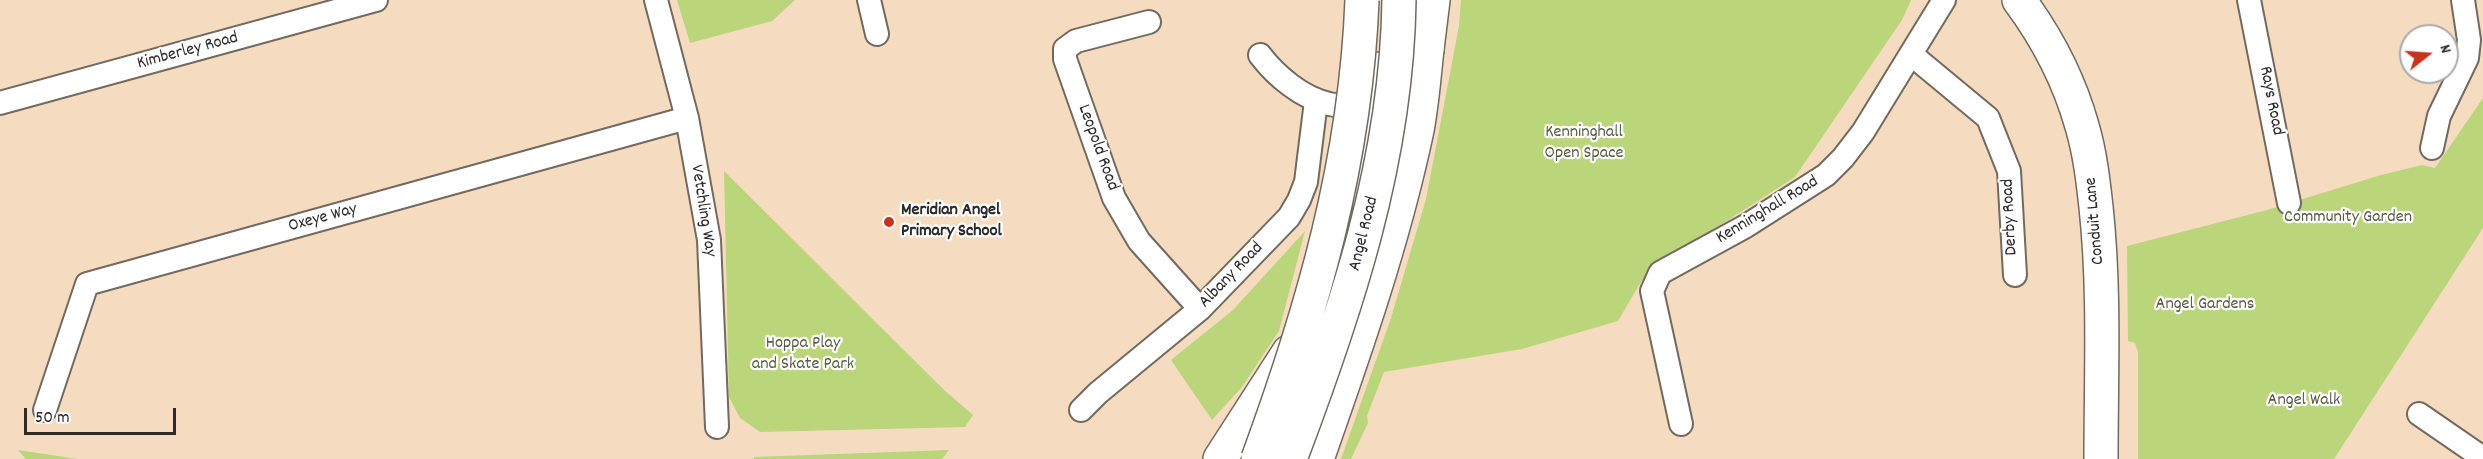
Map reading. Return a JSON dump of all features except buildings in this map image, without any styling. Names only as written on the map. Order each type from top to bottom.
[{"type":"main road","name":"Angel Road","points":[[1258,459],[1296,352],[1342,181],[1353,114],[1362,0]]},
{"type":"main road","name":"Angel Road","points":[[1220,459],[1308,323],[1334,263],[1359,176],[1375,105],[1383,47],[1384,0]]},
{"type":"main road","name":"Angel Road","points":[[1290,459],[1327,360],[1366,234],[1389,120],[1399,0]]},
{"type":"main road","points":[[1317,459],[1372,300],[1403,191],[1417,128],[1433,0]]},
{"type":"main road","name":"Conduit Lane","points":[[2019,0],[2038,25],[2058,62],[2073,99],[2091,166],[2101,280],[2101,459]]},
{"type":"street","name":"Kimberley Road","points":[[0,103],[376,0]]},
{"type":"street","name":"Vetchling Way","points":[[657,0],[687,118],[709,240],[717,427]]},
{"type":"street","points":[[869,0],[877,34]]},
{"type":"street","name":"Kenninghall Road","points":[[1680,424],[1652,291],[1660,273],[1746,226],[1826,175],[1863,132],[1912,56],[1944,0]]},
{"type":"street","name":"Rays Road","points":[[2249,0],[2289,203]]},
{"type":"street","points":[[2432,148],[2439,116],[2467,58],[2469,40],[2463,0]]},
{"type":"street","name":"Leopold Road","points":[[1149,22],[1076,41],[1065,48],[1065,59],[1114,198],[1139,241],[1200,309]]},
{"type":"street","points":[[1260,54],[1281,78],[1316,101],[1331,105],[1375,105],[1392,99],[1405,87],[1427,49]]},
{"type":"street","name":"Derby Road","points":[[1912,56],[1988,118],[2009,171],[2015,274]]},
{"type":"street","name":"Albany Road","points":[[1081,410],[1098,393],[1200,309],[1288,217],[1306,183],[1316,101]]},
{"type":"street","name":"Oxeye Way","points":[[45,410],[87,284],[687,118]]},
{"type":"street","points":[[2418,414],[2483,458]]},
{"type":"green space","points":[[677,0],[795,0],[772,21],[690,43]]},
{"type":"green space","name":"Kenninghall Open Space","points":[[1461,0],[1911,0],[1902,20],[1795,177],[1680,251],[1642,280],[1618,321],[1522,349],[1384,372],[1367,416],[1368,423],[1351,459],[1341,459],[1391,318],[1426,199],[1459,26]]},
{"type":"green space","points":[[2483,98],[2483,228],[2334,459],[2138,459],[2138,352],[2135,343],[2128,341],[2127,246],[2267,210],[2381,175],[2422,165],[2435,168]]},
{"type":"green space","name":"Hoppa Play and Skate Park","points":[[724,171],[943,389],[973,415],[965,427],[760,432],[740,418],[729,397]]},
{"type":"green space","points":[[1305,231],[1279,331],[1242,387],[1212,420],[1171,360],[1233,310]]},
{"type":"green space","points":[[18,450],[78,459],[26,459]]},
{"type":"green space","points":[[949,450],[942,459],[754,459],[754,457]]},
{"type":"place","name":"Meridian Angel Primary School","points":[[889,222]]},
{"type":"park label","name":"Community Garden","points":[[2348,219]]},
{"type":"park label","name":"Angel Gardens","points":[[2205,306]]},
{"type":"park label","name":"Angel Walk","points":[[2304,402]]}]
